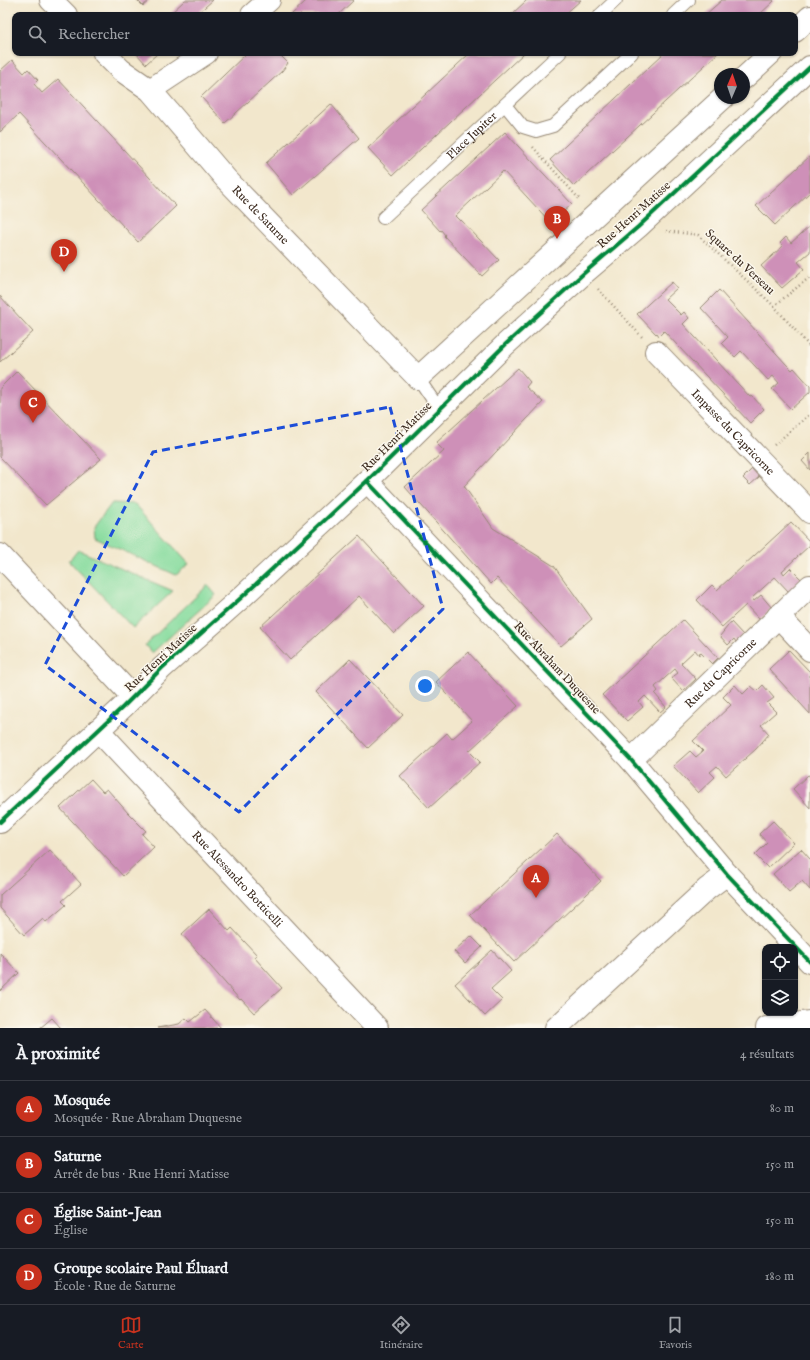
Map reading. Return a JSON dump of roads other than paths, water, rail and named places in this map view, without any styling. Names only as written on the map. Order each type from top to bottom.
[{"type":"street","points":[[51,0],[63,12]]},
{"type":"street","points":[[255,12],[269,0]]},
{"type":"street","points":[[798,28],[810,17]]},
{"type":"street","name":"Rue de Saturne","points":[[107,56],[121,70],[150,90],[226,179],[418,378]]},
{"type":"street","points":[[150,90],[201,56]]},
{"type":"street","points":[[750,72],[768,56]]},
{"type":"street","name":"Rue Henri Matisse","points":[[0,822],[162,668],[242,597],[367,481],[506,344],[583,274],[638,227],[810,67]]},
{"type":"street","name":"Rue Henri Matisse","points":[[418,378],[716,104]]},
{"type":"street","name":"Impasse du Capricorne","points":[[656,352],[810,512]]},
{"type":"street","name":"Rue Abraham Duquesne","points":[[367,481],[631,760],[727,874],[810,962]]},
{"type":"street","points":[[0,555],[133,697]]},
{"type":"street","name":"Rue du Capricorne","points":[[631,760],[810,586]]},
{"type":"street","points":[[778,616],[810,650]]},
{"type":"street","name":"Rue Alessandro Botticelli","points":[[98,730],[377,1028]]},
{"type":"street","points":[[556,1028],[707,889],[727,874]]},
{"type":"street","points":[[767,1028],[810,1022]]},
{"type":"lane","points":[[603,12],[616,0]]},
{"type":"lane","points":[[676,12],[689,0]]},
{"type":"lane","name":"Place Jupiter","points":[[383,218],[557,56]]},
{"type":"lane","points":[[504,105],[522,127],[536,131],[553,126],[629,56]]},
{"type":"lane","points":[[418,378],[440,409]]},
{"type":"place","name":"Saturne","points":[[557,239]]},
{"type":"place","name":"Groupe scolaire Paul Éluard","points":[[64,272]]},
{"type":"place","name":"Église Saint-Jean","points":[[33,423]]},
{"type":"place","name":"Mosquée","points":[[536,898]]}]
